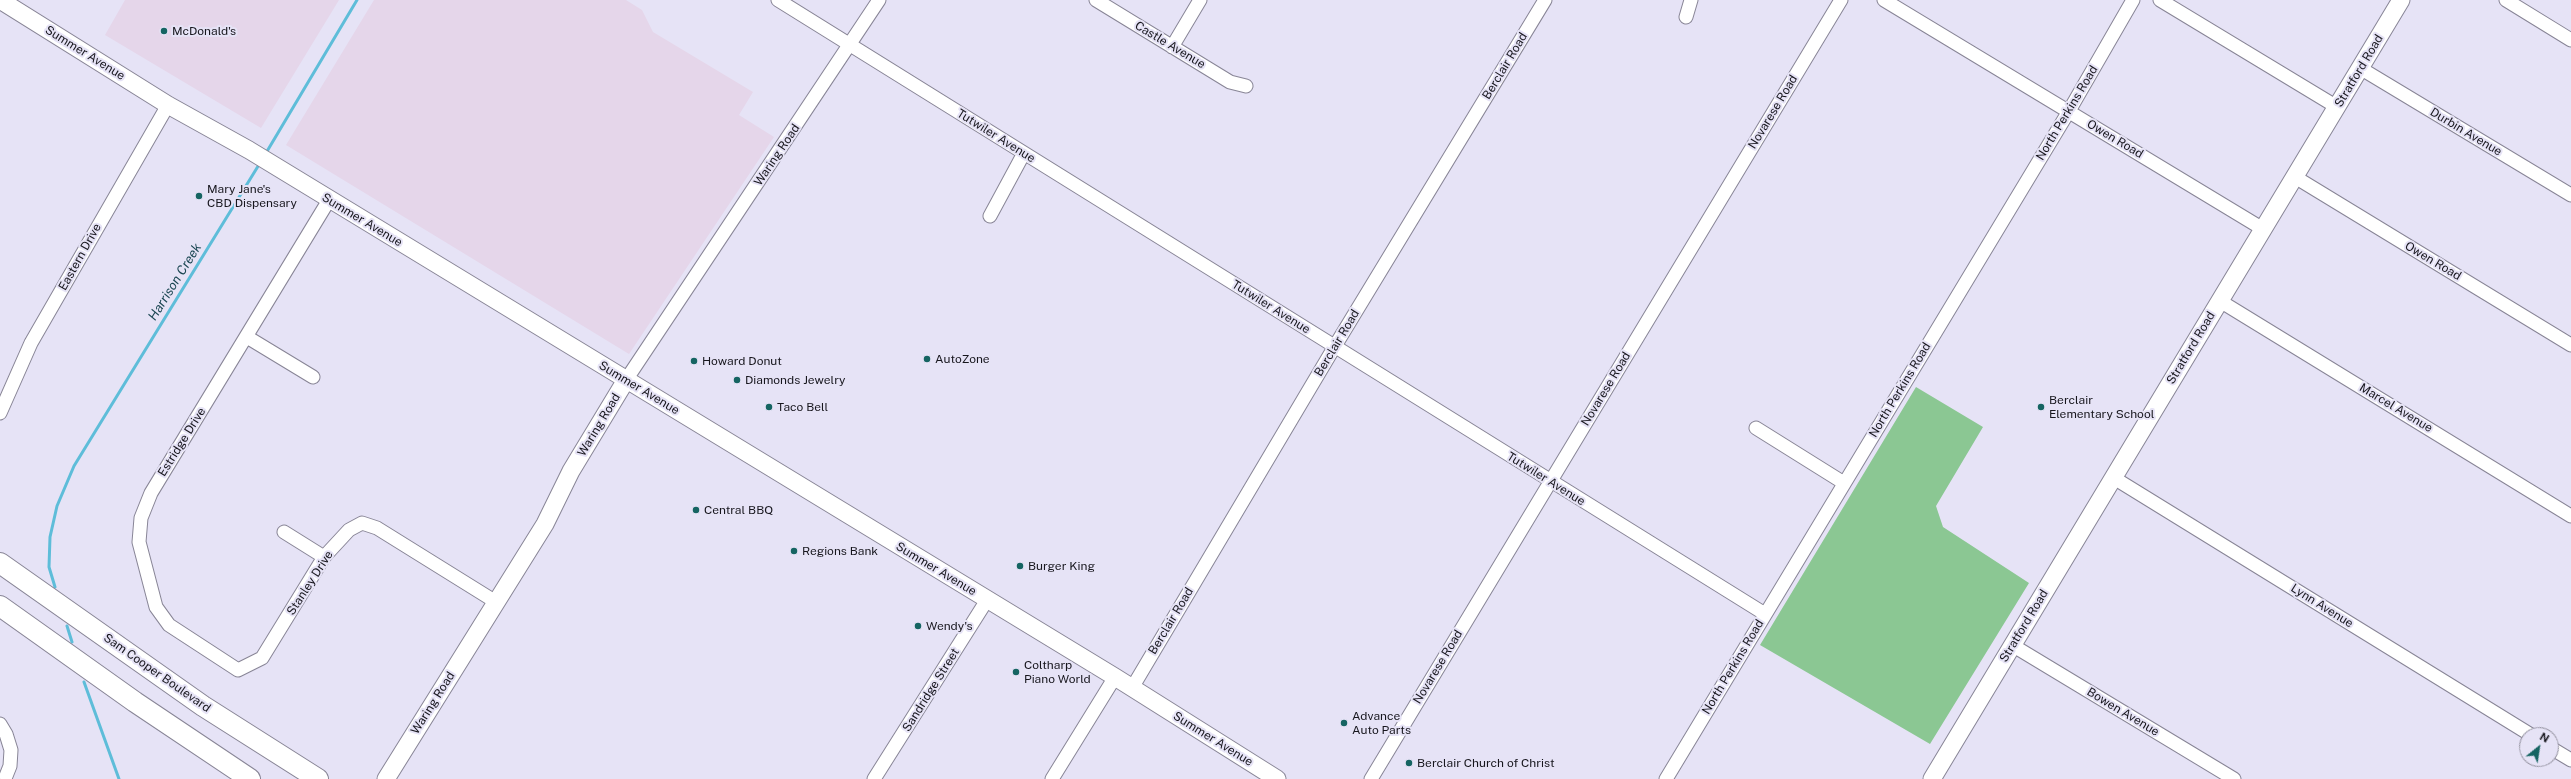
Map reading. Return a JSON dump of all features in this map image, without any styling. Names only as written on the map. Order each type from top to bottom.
[{"type":"highway","name":"Sam Cooper Boulevard","points":[[0,563],[204,706],[318,779]]},
{"type":"highway","points":[[0,606],[135,702],[250,779]]},
{"type":"main road","name":"Summer Avenue","points":[[0,0],[18,5],[168,105],[249,150],[1115,677],[1277,779]]},
{"type":"main road","name":"Stratford Road","points":[[1932,779],[2401,0]]},
{"type":"main road","name":"Waring Road","points":[[390,778],[545,524],[570,471],[626,380]]},
{"type":"street","name":"Tutwiler Avenue","points":[[778,0],[1550,482],[1765,614]]},
{"type":"street","name":"Waring Road","points":[[626,380],[879,0]]},
{"type":"street","name":"Castle Avenue","points":[[1096,0],[1230,82],[1246,86]]},
{"type":"street","points":[[1172,47],[1200,0]]},
{"type":"street","name":"Berclair Road","points":[[1132,688],[1334,346],[1545,0]]},
{"type":"street","points":[[1686,17],[1691,0]]},
{"type":"street","name":"Novarese Road","points":[[1370,779],[1841,0]]},
{"type":"street","name":"Owen Road","points":[[1884,0],[2263,229]]},
{"type":"street","name":"North Perkins Road","points":[[1666,779],[2069,111],[2133,0]]},
{"type":"street","points":[[2160,0],[2337,107]]},
{"type":"street","points":[[2506,0],[2571,40]]},
{"type":"street","name":"Durbin Avenue","points":[[2360,68],[2571,195]]},
{"type":"street","name":"Eastern Drive","points":[[0,413],[32,343],[168,105]]},
{"type":"street","points":[[990,216],[1024,153]]},
{"type":"street","name":"Owen Road","points":[[2295,177],[2571,345]]},
{"type":"street","name":"Estridge Drive","points":[[238,670],[169,625],[156,607],[140,542],[141,518],[151,493],[329,200]]},
{"type":"street","name":"Marcel Avenue","points":[[2220,301],[2571,516]]},
{"type":"street","points":[[247,337],[313,377]]},
{"type":"street","points":[[1756,428],[1844,483]]},
{"type":"street","name":"Lynn Avenue","points":[[2114,478],[2519,728]]},
{"type":"street","name":"Stanley Drive","points":[[238,670],[262,658],[324,557],[349,530],[362,523],[377,528],[496,602]]},
{"type":"street","points":[[284,532],[324,557]]},
{"type":"street","name":"Sandridge Street","points":[[874,779],[987,600]]},
{"type":"street","name":"Bowen Avenue","points":[[2012,645],[2234,779]]},
{"type":"street","points":[[1052,779],[1115,677]]},
{"type":"street","points":[[0,724],[11,750],[10,766],[6,776]]},
{"type":"street","points":[[2559,753],[2571,760]]},
{"type":"shaded area","points":[[125,0],[339,0],[261,128],[105,35]]},
{"type":"shaded area","points":[[374,0],[626,0],[642,10],[653,32],[753,92],[739,115],[774,137],[629,354],[286,145]]},
{"type":"green space","points":[[1916,387],[1983,427],[1936,506],[1943,527],[2029,583],[1930,744],[1760,645]]},
{"type":"waterway","name":"Harrison Creek","points":[[266,153],[357,0]]},
{"type":"waterway","name":"Harrison Creek","points":[[55,587],[49,567],[50,537],[57,506],[74,466],[260,163]]},
{"type":"waterway","name":"Harrison Creek","points":[[67,626],[72,642]]},
{"type":"waterway","name":"Harrison Creek","points":[[84,682],[119,779]]},
{"type":"place","name":"McDonald's","points":[[164,31]]},
{"type":"place","name":"Mary Jane's CBD Dispensary","points":[[199,196]]},
{"type":"place","name":"AutoZone","points":[[927,359]]},
{"type":"place","name":"Howard Donut","points":[[694,361]]},
{"type":"place","name":"Diamonds Jewelry","points":[[737,380]]},
{"type":"place","name":"Taco Bell","points":[[769,407]]},
{"type":"place","name":"Berclair Elementary School","points":[[2041,407]]},
{"type":"place","name":"Central BBQ","points":[[696,510]]},
{"type":"place","name":"Regions Bank","points":[[794,551]]},
{"type":"place","name":"Burger King","points":[[1020,566]]},
{"type":"place","name":"Wendy's","points":[[918,626]]},
{"type":"place","name":"Coltharp Piano World","points":[[1016,672]]},
{"type":"place","name":"Advance Auto Parts","points":[[1344,723]]},
{"type":"place","name":"Berclair Church of Christ","points":[[1409,763]]}]
